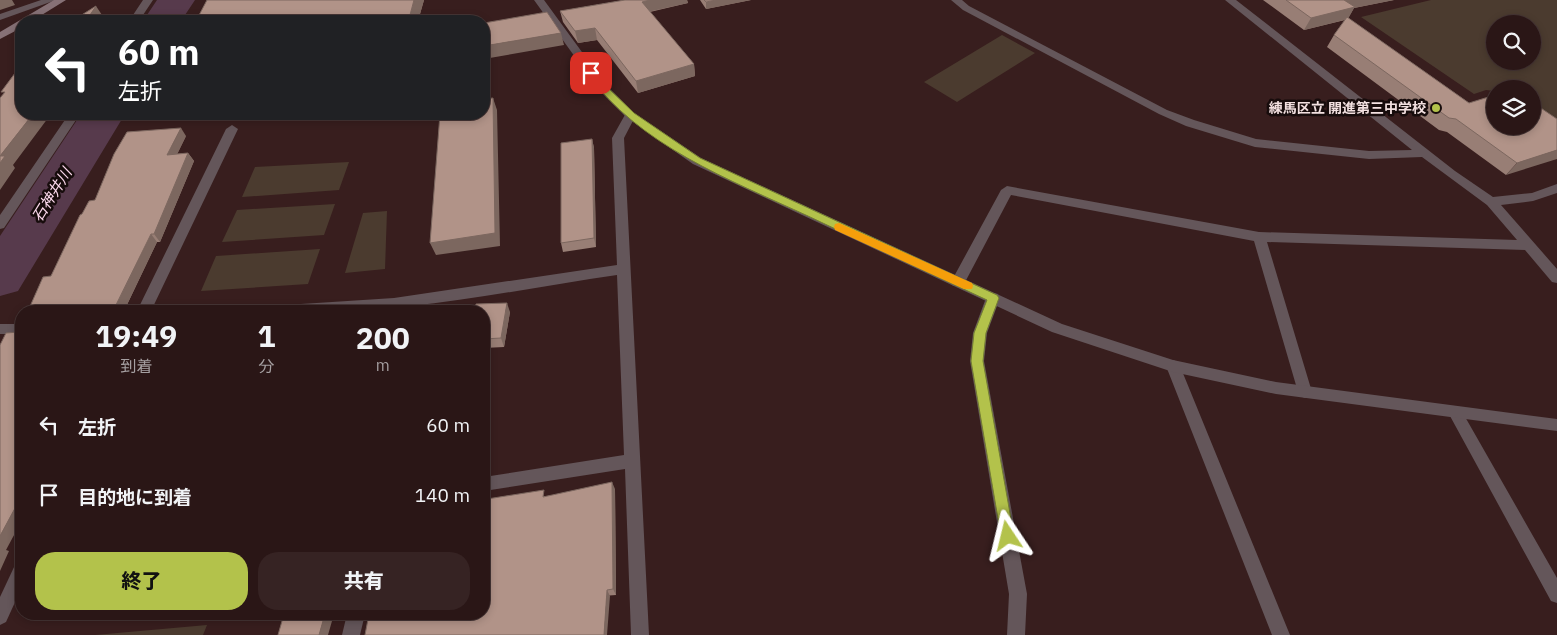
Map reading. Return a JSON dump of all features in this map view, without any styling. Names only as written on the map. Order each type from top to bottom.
[{"type":"main road","points":[[35,15],[61,0]]},
{"type":"main road","points":[[0,36],[15,27]]},
{"type":"street","points":[[0,17],[51,0]]},
{"type":"street","points":[[138,15],[148,0]]},
{"type":"street","points":[[539,0],[602,87],[630,115],[697,160],[1057,328],[1173,366],[1276,388],[1557,425]]},
{"type":"street","points":[[956,0],[966,8],[1141,101],[1190,123],[1255,143],[1369,155],[1424,153]]},
{"type":"street","points":[[1230,0],[1451,174],[1492,202],[1557,278]]},
{"type":"street","points":[[630,115],[618,138],[622,269],[640,635]]},
{"type":"street","points":[[0,225],[70,120]]},
{"type":"street","points":[[147,305],[232,129]]},
{"type":"street","points":[[1492,202],[1533,197],[1557,188]]},
{"type":"street","points":[[958,282],[1007,190],[1259,237],[1529,245]]},
{"type":"street","points":[[1259,237],[1305,392]]},
{"type":"street","points":[[363,305],[394,303],[622,269]]},
{"type":"street","points":[[993,298],[980,333],[977,361],[1018,594],[1016,635]]},
{"type":"street","points":[[1173,366],[1281,635]]},
{"type":"street","points":[[1455,412],[1557,595]]},
{"type":"street","points":[[490,483],[632,461]]},
{"type":"street","points":[[0,616],[15,584]]},
{"type":"street","points":[[351,635],[355,620]]},
{"type":"shaded area","points":[[1431,0],[1557,0],[1557,120],[1541,113],[1541,80],[1486,80],[1486,90],[1474,94],[1361,17]]},
{"type":"shaded area","points":[[1002,35],[1035,53],[957,102],[924,82]]},
{"type":"shaded area","points":[[349,162],[339,190],[242,197],[255,167]]},
{"type":"shaded area","points":[[335,204],[324,235],[222,242],[237,210]]},
{"type":"shaded area","points":[[387,211],[385,269],[345,273],[363,213]]},
{"type":"shaded area","points":[[320,249],[308,284],[201,291],[216,256]]},
{"type":"shaded area","points":[[207,625],[203,635],[95,635]]},
{"type":"building","points":[[207,0],[414,0],[410,15],[199,15]]},
{"type":"building","points":[[625,0],[650,0],[642,2],[694,64],[636,81],[595,28],[575,31],[560,11]]},
{"type":"building","points":[[1286,0],[1344,0],[1355,7],[1311,18]]},
{"type":"building","points":[[96,6],[90,15],[82,15]]},
{"type":"building","points":[[547,12],[561,33],[490,45],[490,22]]},
{"type":"building","points":[[1347,17],[1469,103],[1486,98],[1486,135],[1541,135],[1541,108],[1557,119],[1557,150],[1517,163],[1456,119],[1449,118],[1334,35]]},
{"type":"building","points":[[15,73],[15,120],[28,120],[0,156],[0,98],[5,92],[1,92]]},
{"type":"building","points":[[490,98],[493,98],[495,233],[430,243],[440,120],[490,120]]},
{"type":"building","points":[[181,128],[167,155],[188,153],[154,234],[151,234],[116,305],[31,305],[43,277],[51,276],[80,215],[89,201],[95,200],[114,154],[127,132]]},
{"type":"building","points":[[592,139],[594,238],[561,243],[561,143]]},
{"type":"building","points":[[0,156],[5,156],[0,163]]},
{"type":"building","points":[[507,303],[501,338],[490,339],[490,305],[476,304]]},
{"type":"building","points":[[15,332],[15,508],[0,536],[0,345],[6,333]]},
{"type":"building","points":[[612,482],[613,589],[607,590],[604,635],[365,635],[368,620],[490,620],[490,499],[544,490],[543,497]]},
{"type":"building","points":[[282,620],[323,620],[319,635],[278,635]]},
{"type":"waterway","name":"石神井川","points":[[166,15],[176,0]]},
{"type":"waterway","name":"石神井川","points":[[0,277],[99,120]]},
{"type":"slow traffic","points":[[839,227],[968,286]]},
{"type":"place","name":"練馬区立 開進第三中学校","points":[[1436,108]]},
{"type":"route","points":[[591,73],[630,115],[697,160],[993,298],[980,333],[977,361],[1008,536]]}]
